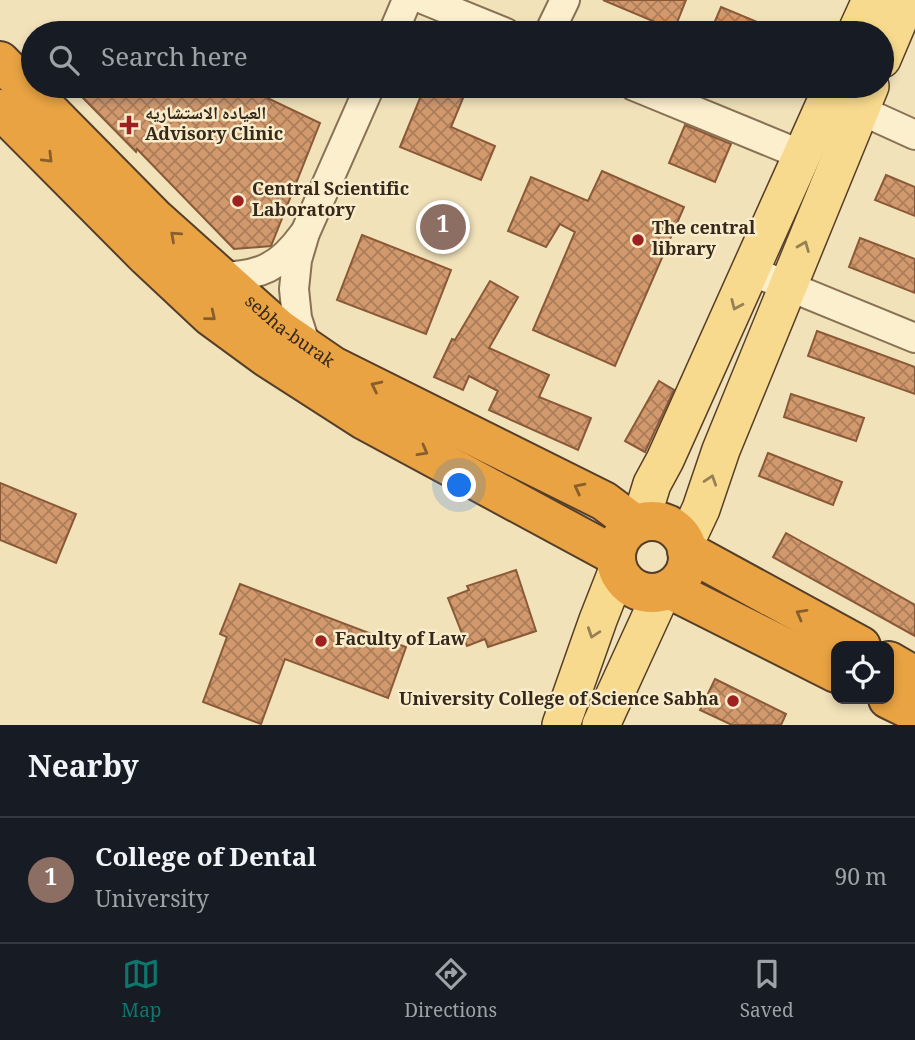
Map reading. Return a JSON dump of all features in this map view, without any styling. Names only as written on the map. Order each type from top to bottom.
[{"type":"highway","name":"sebha-burak","points":[[0,61],[21,82]]},
{"type":"highway","name":"sebha-burak","points":[[37,98],[156,219],[279,329],[333,366],[604,501],[628,543]]},
{"type":"highway","name":"sebha-burak","points":[[0,109],[201,308],[255,349],[364,420],[628,543]]},
{"type":"highway","points":[[665,590],[682,577],[686,569],[686,547],[679,534],[662,523],[628,543],[624,579],[640,591],[665,590],[831,671]]},
{"type":"highway","points":[[686,547],[852,641]]},
{"type":"highway","points":[[894,664],[915,676]]},
{"type":"highway","points":[[894,702],[915,712]]},
{"type":"main road","points":[[861,21],[871,0]]},
{"type":"main road","points":[[894,31],[907,0]]},
{"type":"main road","points":[[561,725],[598,620],[652,484],[828,98]]},
{"type":"main road","points":[[686,547],[721,450],[865,98]]},
{"type":"main road","points":[[601,725],[665,590]]},
{"type":"street","points":[[398,21],[407,0]]},
{"type":"street","points":[[425,0],[477,21]]},
{"type":"street","points":[[555,21],[565,0]]},
{"type":"street","points":[[306,346],[297,318],[294,289],[297,260],[305,233],[365,98]]},
{"type":"street","points":[[663,98],[802,155]]},
{"type":"street","points":[[865,98],[915,135]]},
{"type":"street","points":[[220,277],[245,276],[270,268],[290,253],[305,233]]},
{"type":"street","points":[[751,271],[915,338]]},
{"type":"building","points":[[603,0],[686,0],[678,21],[653,21]]},
{"type":"building","points":[[721,7],[755,21],[715,21]]},
{"type":"building","name":"Central Scientific Laboratory","points":[[83,98],[267,98],[320,123],[271,246],[234,249],[137,149],[136,152]]},
{"type":"building","points":[[420,98],[463,98],[451,127],[495,146],[481,180],[400,147]]},
{"type":"building","points":[[685,125],[731,144],[715,182],[669,163]]},
{"type":"building","points":[[602,171],[684,207],[615,366],[533,330],[575,232],[560,224],[546,247],[508,231],[531,177],[588,201]]},
{"type":"building","points":[[886,175],[915,187],[915,216],[875,200]]},
{"type":"building","points":[[362,235],[451,270],[426,334],[337,300]]},
{"type":"building","points":[[860,238],[915,259],[915,293],[849,267]]},
{"type":"building","points":[[490,281],[518,297],[489,348],[549,375],[539,397],[591,418],[578,450],[489,410],[498,391],[469,376],[463,390],[434,377],[452,339],[455,340]]},
{"type":"building","points":[[817,331],[915,367],[915,394],[808,356]]},
{"type":"building","points":[[659,381],[674,390],[645,452],[625,441]]},
{"type":"building","points":[[791,394],[864,418],[856,441],[784,417]]},
{"type":"building","points":[[768,453],[842,482],[833,505],[759,476]]},
{"type":"building","points":[[0,483],[76,514],[56,563],[0,540]]},
{"type":"building","points":[[786,533],[915,605],[915,636],[773,557]]},
{"type":"building","points":[[516,570],[536,631],[488,647],[485,639],[467,646],[448,598],[469,590],[467,586]]},
{"type":"building","points":[[240,584],[406,647],[388,698],[285,659],[261,724],[203,702],[227,637],[220,634]]},
{"type":"building","points":[[715,679],[786,714],[781,725],[732,725],[700,710]]},
{"type":"place","name":"العياده الاستشاريه Advisory Clinic","points":[[129,125]]},
{"type":"place","name":"Central Scientific Laboratory","points":[[238,201]]},
{"type":"place","name":"College of Dental","points":[[443,227]]},
{"type":"place","name":"The central library","points":[[638,240]]},
{"type":"place","name":"Faculty of Law","points":[[321,641]]},
{"type":"place","name":"University College of Science Sabha","points":[[733,701]]}]
